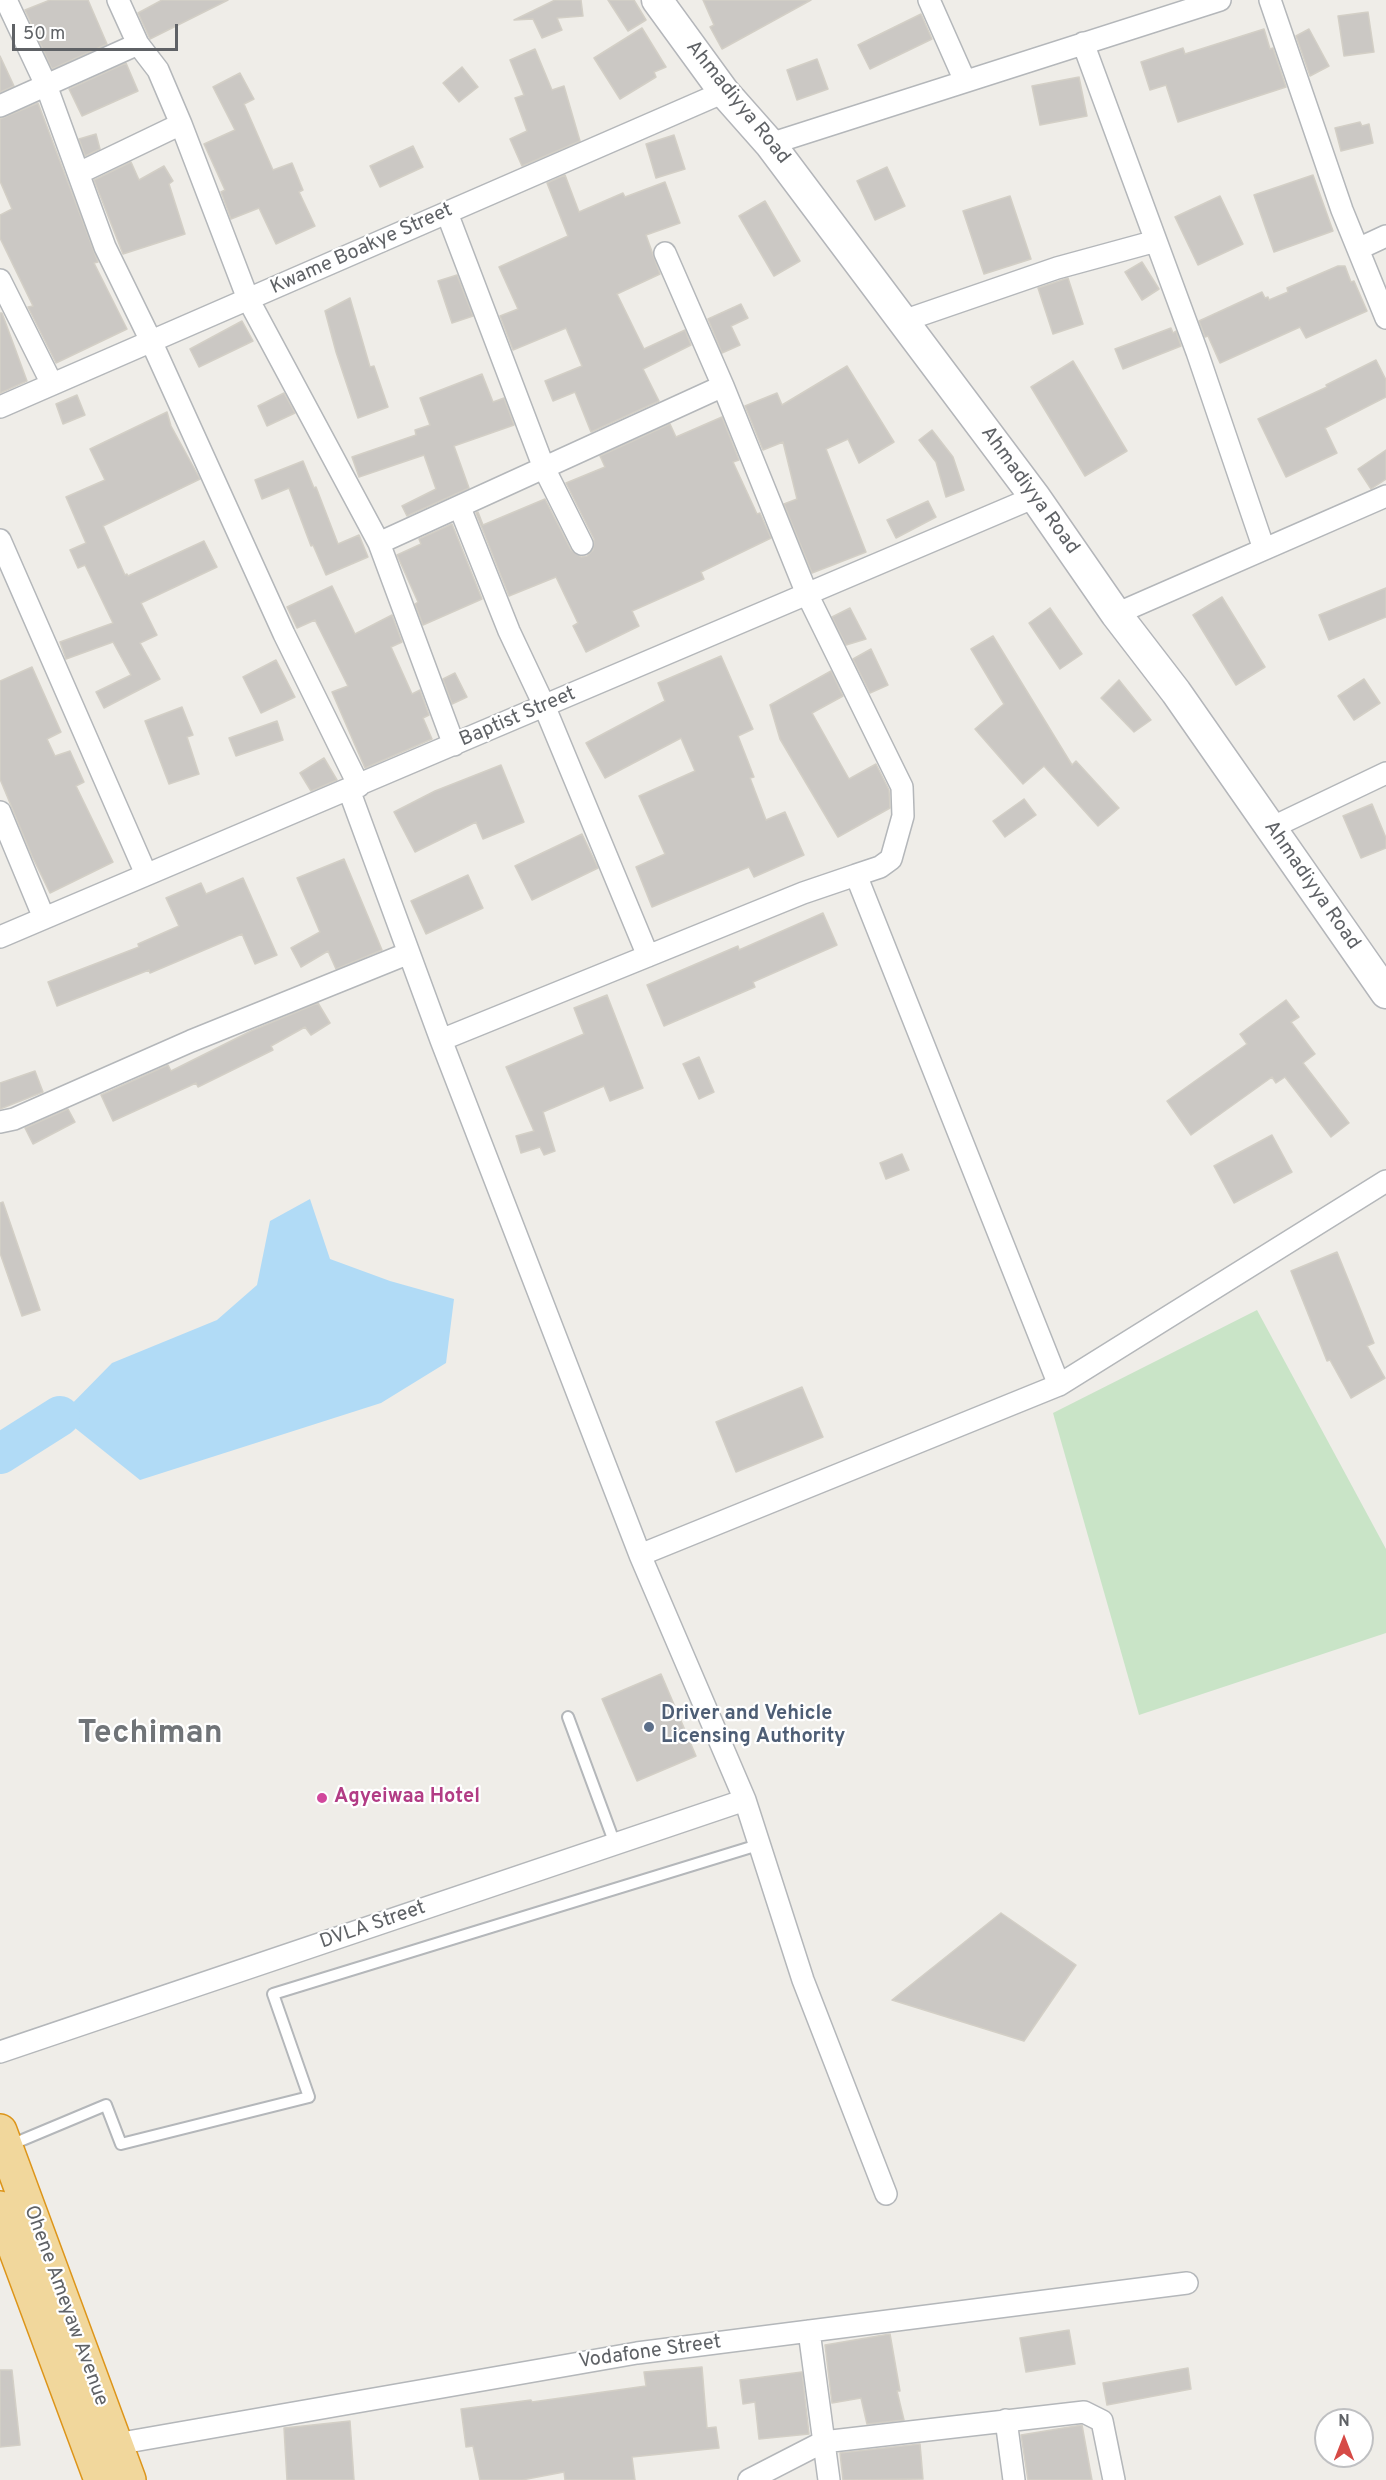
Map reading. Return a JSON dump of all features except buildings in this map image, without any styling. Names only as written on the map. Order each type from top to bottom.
[{"type":"highway","name":"Ohene Ameyaw Avenue","points":[[3,2139],[129,2480]]},
{"type":"highway","name":"Ohene Ameyaw Avenue","points":[[0,2208],[101,2480]]},
{"type":"street","points":[[0,4],[5,0],[46,85],[105,247],[151,341],[354,788],[409,953],[441,1040],[640,1555],[745,1800],[803,1980],[886,2194]]},
{"type":"street","points":[[118,0],[138,44],[158,70],[248,299],[379,543],[454,745]]},
{"type":"street","name":"Ahmadiyya Road","points":[[657,0],[724,92],[770,144],[1035,497],[1116,614],[1176,692],[1386,993]]},
{"type":"street","points":[[929,0],[964,81]]},
{"type":"street","points":[[770,144],[1221,0]]},
{"type":"street","points":[[1270,0],[1338,199],[1386,318]]},
{"type":"street","points":[[1083,43],[1156,241],[1264,549]]},
{"type":"street","points":[[0,106],[138,44]]},
{"type":"street","name":"Kwame Boakye Street","points":[[0,407],[724,92]]},
{"type":"street","points":[[79,173],[181,124]]},
{"type":"street","points":[[447,213],[544,468],[582,544]]},
{"type":"street","points":[[1358,249],[1386,236]]},
{"type":"street","points":[[903,321],[1057,268],[1156,241]]},
{"type":"street","points":[[441,1040],[803,893],[880,867],[891,859],[903,816],[902,787],[807,594],[723,386],[665,253]]},
{"type":"street","points":[[0,280],[52,384]]},
{"type":"street","points":[[379,543],[723,386]]},
{"type":"street","points":[[1116,614],[1386,496]]},
{"type":"street","name":"Baptist Street","points":[[0,937],[1035,497]]},
{"type":"street","points":[[460,508],[509,631],[648,956]]},
{"type":"street","points":[[0,540],[146,874]]},
{"type":"street","points":[[1271,828],[1386,773]]},
{"type":"street","points":[[0,812],[44,918]]},
{"type":"street","points":[[855,875],[1059,1385]]},
{"type":"street","points":[[0,1122],[14,1119],[191,1041],[409,953]]},
{"type":"street","points":[[640,1555],[1059,1385],[1386,1181]]},
{"type":"street","name":"DVLA Street","points":[[0,2052],[745,1800]]},
{"type":"street","name":"Vodafone Street","points":[[116,2444],[637,2353],[1187,2283]]},
{"type":"street","points":[[809,2331],[829,2480]]},
{"type":"street","points":[[749,2480],[823,2442],[1084,2412],[1102,2421],[1114,2480]]},
{"type":"street","points":[[1006,2420],[1014,2480]]},
{"type":"lane","points":[[568,1717],[615,1844]]},
{"type":"lane","points":[[3,2139],[106,2105],[122,2144],[309,2097],[273,1994],[758,1845]]},
{"type":"green space","points":[[1257,1310],[1386,1549],[1386,1633],[1139,1715],[1053,1413]]},
{"type":"water","points":[[310,1199],[330,1259],[390,1281],[454,1299],[446,1363],[381,1403],[140,1480],[60,1416],[112,1363],[217,1320],[257,1285],[270,1221]]},
{"type":"waterway","points":[[0,1454],[60,1416]]},
{"type":"place","name":"Driver and Vehicle Licensing Authority","points":[[649,1727]]},
{"type":"place","name":"Agyeiwaa Hotel","points":[[322,1798]]},
{"type":"district","name":"Techiman","points":[[150,1736]]}]
